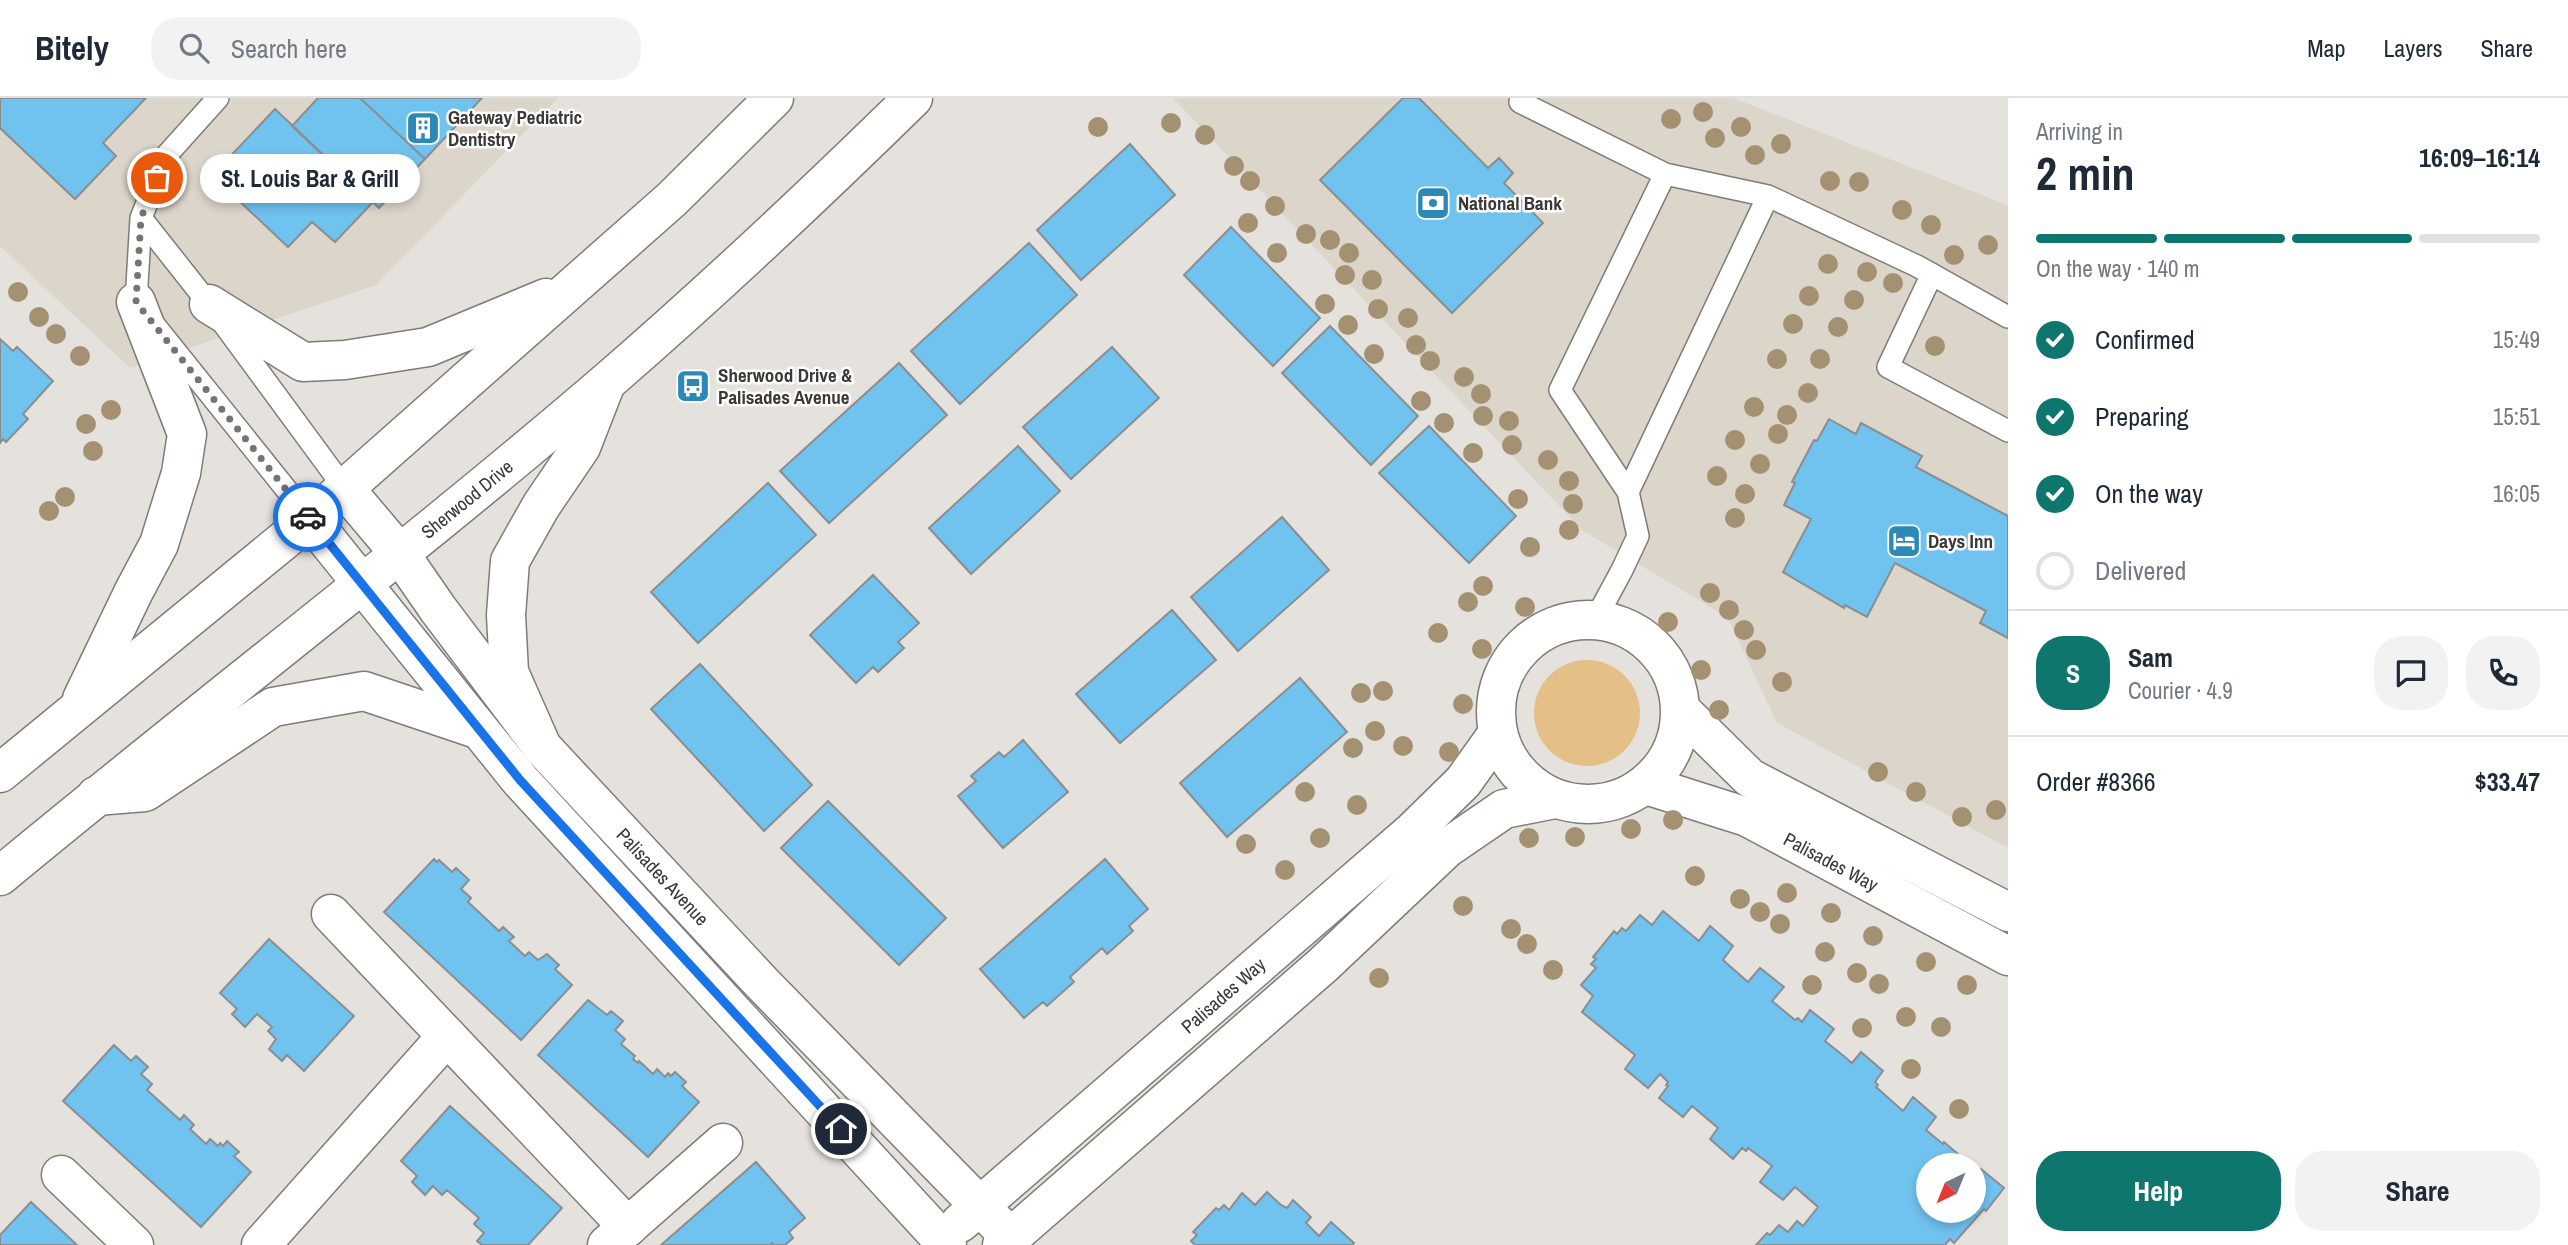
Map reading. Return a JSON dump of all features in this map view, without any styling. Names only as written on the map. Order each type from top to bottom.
[{"type":"street","points":[[0,773],[345,489],[672,199],[755,111],[774,98]]},
{"type":"street","name":"Sherwood Drive","points":[[0,876],[96,796],[400,554],[607,382],[745,260],[889,112],[913,98]]},
{"type":"street","points":[[209,304],[303,362],[345,360],[428,346],[574,287]]},
{"type":"street","points":[[78,709],[159,544],[181,473],[187,434],[136,302]]},
{"type":"street","points":[[542,747],[509,672],[506,615],[510,561],[541,506],[581,447],[607,382]]},
{"type":"street","name":"Palisades Avenue","points":[[345,489],[400,554],[438,610],[542,747],[761,982],[979,1207],[1006,1241]]},
{"type":"street","name":"Palisades Avenue","points":[[310,519],[520,780],[942,1243]]},
{"type":"street","points":[[1595,620],[1622,626],[1645,639],[1670,671],[1676,684],[1681,710],[1677,738],[1669,756],[1646,785],[1618,800],[1586,805],[1555,799],[1529,784],[1509,761],[1498,733],[1496,704],[1503,676],[1518,652],[1540,633],[1566,622],[1595,620]]},
{"type":"street","points":[[96,796],[145,792],[273,707],[364,691],[477,729]]},
{"type":"street","name":"Palisades Way","points":[[1681,710],[1750,778],[2008,912]]},
{"type":"street","name":"Palisades Way","points":[[942,1243],[979,1207],[1413,831],[1463,782],[1498,733]]},
{"type":"street","name":"Palisades Way","points":[[1646,785],[1747,817],[2008,957]]},
{"type":"street","points":[[1006,1241],[1294,991],[1447,848],[1504,809],[1555,799]]},
{"type":"street","points":[[331,914],[447,1036],[618,1236],[723,1143]]},
{"type":"street","points":[[261,1245],[447,1036]]},
{"type":"street","points":[[61,1175],[134,1245]]},
{"type":"lane","points":[[218,98],[165,157],[141,218],[136,302],[310,519]]},
{"type":"lane","points":[[1520,102],[1665,174],[1768,196],[1932,274],[2008,317]]},
{"type":"lane","points":[[1595,620],[1638,536],[1628,492],[1560,390],[1665,174]]},
{"type":"lane","points":[[1628,492],[1768,196]]},
{"type":"lane","points":[[141,218],[209,304],[345,489]]},
{"type":"lane","points":[[1932,274],[1888,367],[2008,431]]},
{"type":"shaded area","points":[[0,98],[558,98],[376,285],[130,368],[0,246]]},
{"type":"shaded area","points":[[1173,98],[1733,98],[2008,205],[2008,848],[1777,723],[1727,617],[1583,531]]},
{"type":"shaded area","points":[[1587,660],[1607,664],[1624,676],[1636,693],[1640,713],[1636,733],[1624,750],[1607,762],[1587,766],[1567,762],[1550,750],[1538,733],[1534,713],[1538,693],[1550,676],[1567,664]]},
{"type":"building","points":[[0,98],[146,98],[103,143],[116,156],[75,199],[0,128]]},
{"type":"building","points":[[318,98],[360,98],[425,159],[379,208],[292,126]]},
{"type":"building","name":"Gateway Pediatric Dentistry","points":[[360,98],[482,98],[425,159]]},
{"type":"building","name":"National Bank","points":[[1403,98],[1419,98],[1488,168],[1499,158],[1513,173],[1504,183],[1543,223],[1452,313],[1320,180]]},
{"type":"building","points":[[275,109],[373,202],[335,242],[312,222],[288,247],[219,182],[230,170],[223,164]]},
{"type":"building","points":[[1130,144],[1175,195],[1081,280],[1037,230]]},
{"type":"building","points":[[1231,227],[1320,318],[1273,366],[1184,275]]},
{"type":"building","points":[[1029,243],[1077,295],[960,404],[911,351]]},
{"type":"building","points":[[1330,326],[1418,416],[1371,465],[1282,373]]},
{"type":"building","points":[[0,339],[13,351],[17,347],[53,381],[23,414],[28,419],[6,442],[3,439],[0,443]]},
{"type":"building","points":[[1112,347],[1159,398],[1071,479],[1023,427]]},
{"type":"building","points":[[899,363],[947,415],[829,523],[780,471]]},
{"type":"building","name":"Days Inn","points":[[1829,419],[1856,434],[1861,423],[1922,456],[1916,467],[2008,516],[2008,638],[1980,623],[1986,611],[1895,563],[1867,617],[1845,605],[1844,608],[1783,572],[1811,519],[1784,505],[1795,483],[1792,482],[1814,440],[1817,441]]},
{"type":"building","points":[[1429,426],[1516,516],[1469,563],[1379,473]]},
{"type":"building","points":[[1018,446],[1060,491],[971,574],[929,528]]},
{"type":"building","points":[[768,483],[816,535],[698,643],[651,592]]},
{"type":"building","points":[[1282,517],[1329,570],[1238,651],[1191,597]]},
{"type":"building","points":[[873,575],[919,623],[898,642],[904,648],[878,672],[873,667],[856,683],[810,635]]},
{"type":"building","points":[[1172,610],[1216,660],[1120,743],[1076,694]]},
{"type":"building","points":[[700,664],[812,785],[764,831],[651,709]]},
{"type":"building","points":[[1300,678],[1347,732],[1227,837],[1180,783]]},
{"type":"building","points":[[1023,740],[1068,792],[1003,848],[958,796],[976,781],[971,776],[999,752],[1004,757]]},
{"type":"building","points":[[828,801],[946,918],[899,965],[781,848]]},
{"type":"building","points":[[434,859],[437,862],[439,860],[452,872],[456,868],[469,880],[461,889],[471,898],[468,902],[499,931],[503,927],[514,937],[509,941],[525,956],[529,952],[538,960],[547,954],[559,965],[555,969],[572,985],[521,1040],[384,912]]},
{"type":"building","points":[[1105,859],[1148,909],[1129,926],[1133,931],[1107,954],[1102,948],[1070,977],[1074,982],[1047,1006],[1043,1002],[1024,1018],[980,969]]},
{"type":"building","points":[[1663,911],[1699,941],[1710,926],[1733,946],[1723,960],[1748,982],[1760,968],[1784,987],[1772,1001],[1795,1020],[1798,1018],[1802,1022],[1810,1010],[1834,1029],[1825,1041],[1852,1063],[1861,1052],[1883,1071],[1875,1082],[1878,1085],[1876,1087],[1903,1111],[1913,1097],[1936,1117],[1926,1130],[1957,1153],[1916,1153],[1916,1223],[1972,1223],[1954,1243],[1950,1239],[1945,1245],[1756,1245],[1779,1225],[1788,1232],[1797,1221],[1803,1226],[1818,1207],[1795,1187],[1783,1200],[1760,1182],[1772,1166],[1748,1148],[1746,1151],[1742,1148],[1733,1159],[1710,1139],[1718,1128],[1692,1106],[1683,1117],[1659,1098],[1668,1086],[1668,1082],[1660,1074],[1648,1088],[1625,1069],[1635,1055],[1582,1012],[1593,996],[1581,985],[1596,968],[1591,964],[1596,959],[1593,957],[1614,931],[1617,934],[1622,928],[1626,931],[1640,915],[1652,925]]},
{"type":"building","points":[[269,939],[354,1016],[304,1071],[287,1055],[282,1061],[269,1049],[276,1039],[268,1031],[272,1027],[257,1014],[245,1027],[232,1014],[237,1009],[220,993]]},
{"type":"building","points":[[588,1000],[607,1015],[611,1011],[623,1021],[615,1030],[625,1039],[621,1044],[635,1056],[633,1059],[653,1074],[657,1069],[665,1077],[668,1073],[671,1076],[675,1072],[686,1082],[682,1086],[699,1102],[648,1157],[538,1055]]},
{"type":"building","points":[[114,1045],[131,1061],[136,1056],[148,1067],[141,1074],[152,1084],[147,1090],[180,1120],[184,1115],[194,1125],[190,1129],[206,1144],[210,1139],[218,1146],[220,1143],[223,1146],[227,1141],[239,1152],[234,1156],[251,1172],[201,1227],[63,1101]]},
{"type":"building","points":[[450,1106],[562,1208],[528,1245],[482,1245],[477,1241],[484,1233],[474,1224],[479,1218],[447,1190],[442,1195],[433,1186],[425,1195],[412,1182],[417,1176],[401,1161]]},
{"type":"building","points":[[756,1162],[805,1218],[789,1232],[793,1238],[785,1245],[661,1245]]},
{"type":"building","points":[[1986,1173],[2004,1188],[1986,1211]]},
{"type":"building","points":[[1267,1192],[1287,1208],[1293,1200],[1311,1217],[1306,1223],[1319,1236],[1331,1222],[1354,1243],[1195,1245],[1191,1241],[1197,1235],[1193,1232],[1216,1208],[1219,1210],[1224,1205],[1229,1210],[1242,1193],[1255,1205]]},
{"type":"building","points":[[31,1202],[77,1245],[0,1245],[0,1235]]},
{"type":"way so far","points":[[157,178],[141,218],[136,302],[308,517]]},
{"type":"place","name":"Gateway Pediatric Dentistry","points":[[423,128]]},
{"type":"place","name":"St. Louis Bar & Grill","points":[[157,178]]},
{"type":"place","name":"National Bank","points":[[1433,203]]},
{"type":"place","name":"Sherwood Drive & Palisades Avenue","points":[[693,386]]},
{"type":"place","name":"Days Inn","points":[[1904,541]]},
{"type":"route","points":[[308,517],[520,780],[841,1129]]}]
